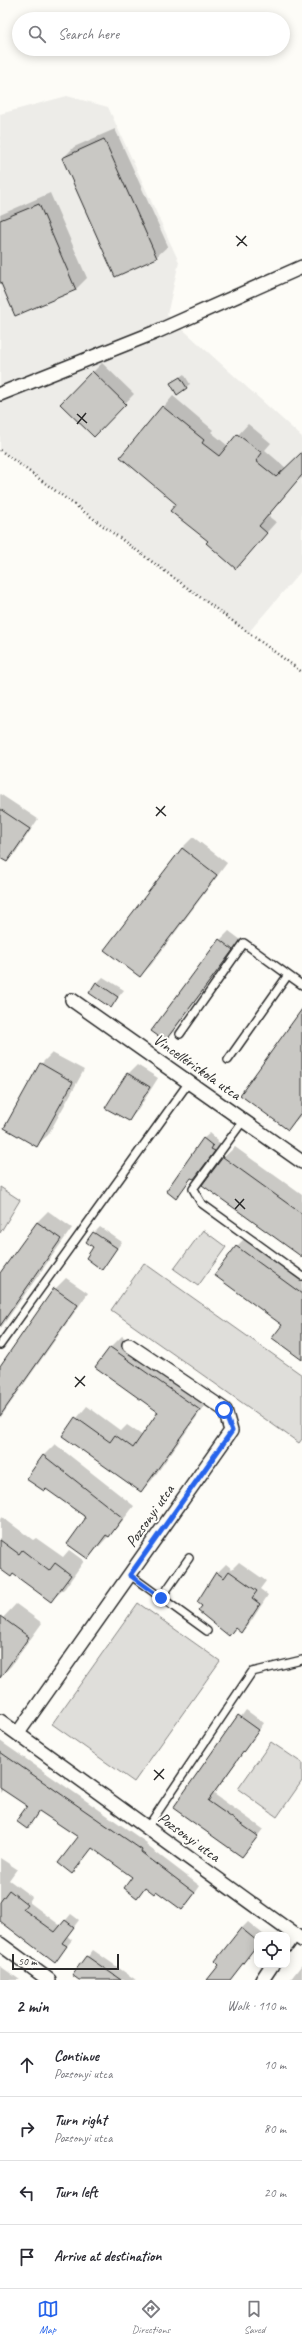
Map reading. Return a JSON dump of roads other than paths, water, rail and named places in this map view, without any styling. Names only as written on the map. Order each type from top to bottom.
[{"type":"street","points":[[0,394],[156,332],[302,267]]},
{"type":"street","name":"Vincellériskola utca","points":[[72,1000],[302,1162]]},
{"type":"street","name":"Pozsonyi utca","points":[[18,1733],[232,1431],[224,1410],[129,1345]]},
{"type":"street","name":"Pozsonyi utca","points":[[0,1721],[147,1828],[294,1940]]},
{"type":"street","points":[[0,1944],[49,1980]]},
{"type":"street","points":[[262,1980],[270,1968]]},
{"type":"lane","points":[[180,1034],[244,944],[302,985]]},
{"type":"lane","points":[[228,1060],[288,975]]},
{"type":"lane","points":[[0,1345],[189,1082]]},
{"type":"lane","points":[[243,1121],[194,1189],[201,1203],[302,1276]]},
{"type":"lane","points":[[161,1598],[189,1558]]},
{"type":"lane","points":[[130,1575],[207,1631]]},
{"type":"lane","points":[[147,1828],[252,1672],[302,1660]]}]
